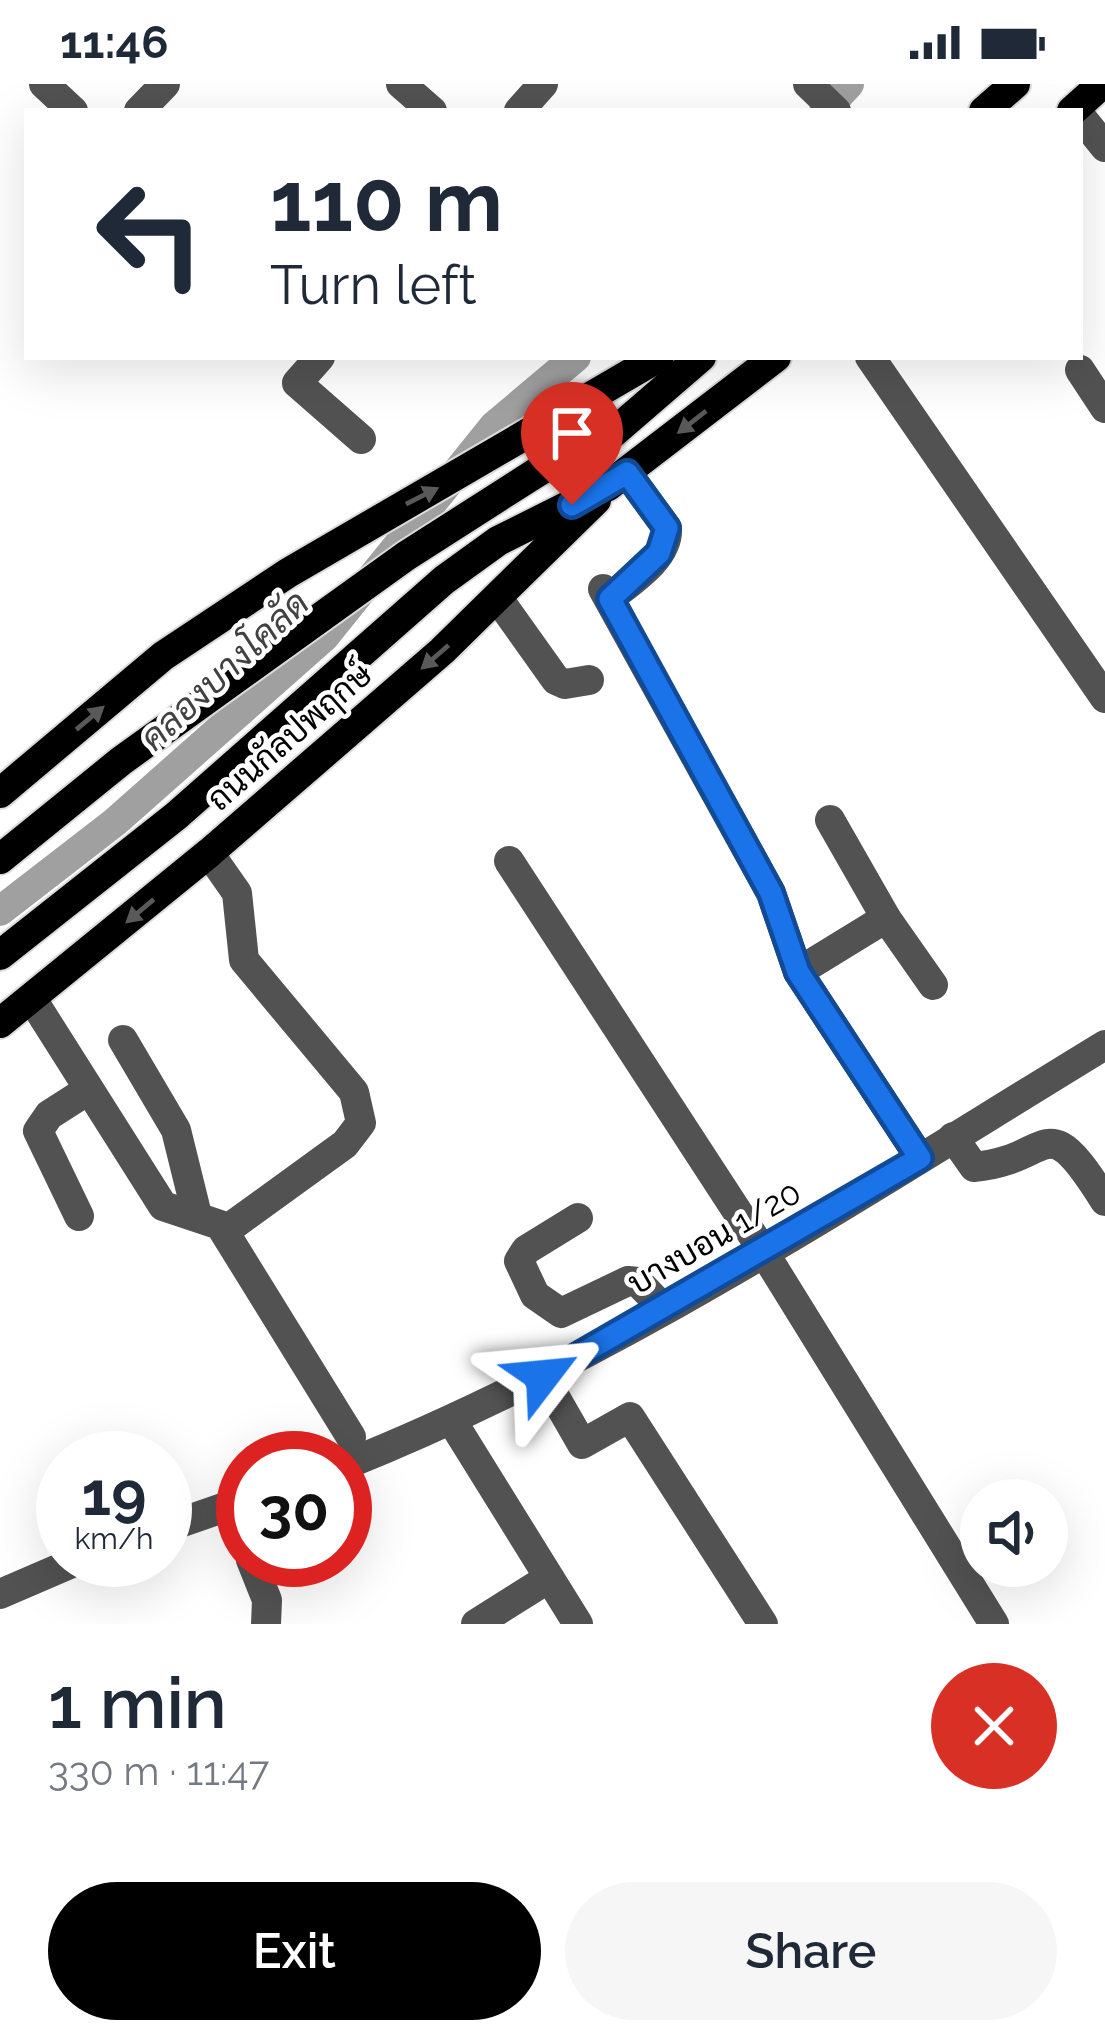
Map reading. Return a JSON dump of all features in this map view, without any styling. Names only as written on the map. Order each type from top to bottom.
[{"type":"main road","points":[[987,108],[1015,84]]},
{"type":"main road","points":[[1080,108],[1102,84]]},
{"type":"main road","points":[[0,793],[164,656],[340,540],[504,452],[654,360]]},
{"type":"main road","name":"ถนนกัลปพฤกษ์","points":[[0,860],[122,761],[406,556],[538,471],[613,433],[697,360]]},
{"type":"main road","name":"ถนนกัลปพฤกษ์","points":[[0,1023],[209,853],[499,600],[618,480],[772,360]]},
{"type":"main road","name":"ถนนกัลปพฤกษ์","points":[[0,956],[176,816],[395,619],[498,541],[618,480]]},
{"type":"street","points":[[44,84],[71,108]]},
{"type":"street","points":[[142,108],[165,84]]},
{"type":"street","points":[[401,84],[429,108]]},
{"type":"street","points":[[522,108],[543,84]]},
{"type":"street","points":[[808,84],[833,108]]},
{"type":"street","points":[[1083,120],[1105,147]]},
{"type":"street","points":[[1083,147],[1105,174]]},
{"type":"street","points":[[317,360],[297,383],[361,439]]},
{"type":"street","points":[[872,360],[1105,698]]},
{"type":"street","points":[[1080,370],[1105,408]]},
{"type":"street","points":[[618,480],[667,528],[668,537],[659,553],[606,594],[771,893],[798,972],[920,1158]]},
{"type":"street","points":[[499,600],[556,680],[565,684],[590,680]]},
{"type":"street","points":[[830,820],[886,918],[932,985]]},
{"type":"street","points":[[209,853],[237,893],[244,960],[355,1092],[362,1123],[345,1144],[225,1232]]},
{"type":"street","points":[[509,861],[763,1251],[994,1624]]},
{"type":"street","points":[[798,972],[886,918]]},
{"type":"street","points":[[32,999],[163,1206],[197,1215],[225,1232],[337,1431]]},
{"type":"street","points":[[123,1040],[176,1130],[197,1215]]},
{"type":"street","name":"บางบอน 1/20","points":[[372,1444],[452,1421],[543,1376],[763,1251],[1105,1045]]},
{"type":"street","points":[[79,1216],[38,1130],[49,1115],[88,1090]]},
{"type":"street","points":[[953,1137],[974,1167],[1058,1142],[1086,1171],[1105,1201]]},
{"type":"street","points":[[578,1218],[526,1250],[519,1261],[535,1294],[560,1313],[628,1281],[638,1282],[663,1308]]},
{"type":"street","points":[[543,1376],[582,1444],[630,1417],[763,1624]]},
{"type":"street","points":[[452,1421],[578,1624]]},
{"type":"street","points":[[0,1594],[36,1579]]},
{"type":"street","points":[[476,1624],[549,1579]]},
{"type":"street","points":[[262,1587],[267,1600],[266,1624]]},
{"type":"waterway","name":"คลองบางโคลัด","points":[[827,108],[849,84]]},
{"type":"waterway","name":"คลองบางโคลัด","points":[[0,911],[115,822],[324,637],[494,426],[572,360]]},
{"type":"route","points":[[543,1376],[920,1158],[798,972],[771,893],[610,599],[665,546],[667,528],[627,473],[572,505]]}]
